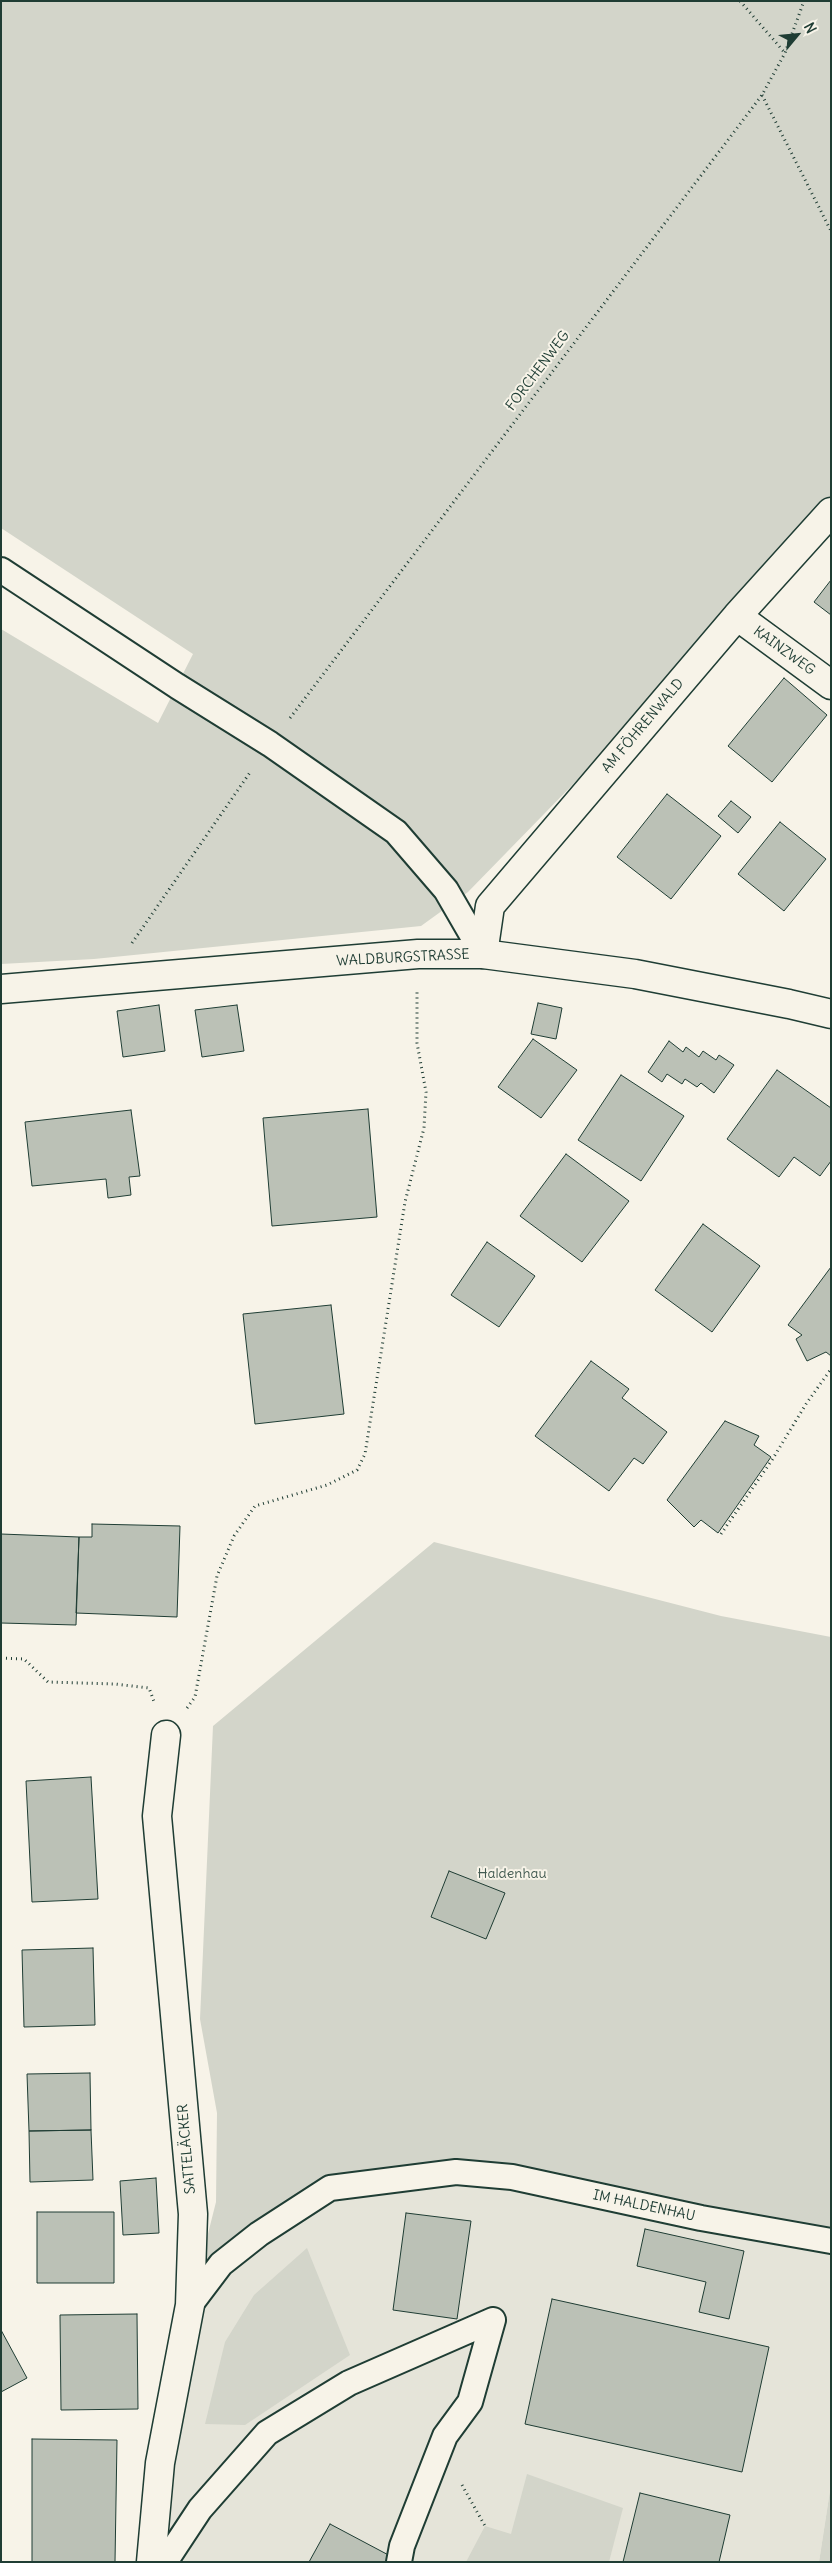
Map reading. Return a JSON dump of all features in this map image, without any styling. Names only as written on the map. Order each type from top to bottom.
[{"type":"street","name":"AM FÖHRENWALD","points":[[483,954],[490,906],[737,616],[831,512]]},
{"type":"street","name":"KAINZWEG","points":[[737,616],[831,685]]},
{"type":"street","name":"WALDBURGSTRASSE","points":[[1,989],[418,954],[483,954],[635,974],[831,1014]]},
{"type":"street","name":"SATTELÄCKER","points":[[151,2562],[160,2463],[190,2305],[193,2214],[157,1816],[166,1735]]},
{"type":"lane","points":[[1,570],[177,686],[270,744],[396,832],[446,890],[483,954]]},
{"type":"lane","name":"IM HALDENHAU","points":[[190,2305],[221,2264],[259,2234],[330,2188],[456,2172],[512,2177],[701,2218],[831,2241]]},
{"type":"lane","points":[[165,2562],[200,2509],[267,2433],[349,2383],[493,2320],[470,2402],[445,2436],[402,2546],[399,2562]]},
{"type":"path","points":[[740,1],[785,53]]},
{"type":"path","name":"FORCHENWEG","points":[[106,981],[270,744],[762,95],[785,53],[804,1]]},
{"type":"path","points":[[762,95],[831,231]]},
{"type":"path","points":[[166,1735],[195,1696],[216,1576],[234,1536],[255,1506],[327,1485],[356,1470],[365,1454],[404,1202],[424,1128],[426,1092],[417,1043],[418,954]]},
{"type":"path","points":[[721,1534],[831,1369]]},
{"type":"path","points":[[1,1658],[24,1659],[48,1682],[115,1684],[149,1688],[166,1735]]},
{"type":"path","points":[[474,2510],[485,2526]]},
{"type":"shaded area","points":[[512,2177],[831,2241],[831,2484],[819,2562],[151,2562],[190,2305],[330,2188]]},
{"type":"green space","points":[[1,1],[831,1],[831,512],[737,616],[468,892],[421,926],[94,959],[1,964],[1,629],[158,723],[193,654],[1,528]]},
{"type":"green space","name":"Haldenhau","points":[[434,1542],[721,1616],[831,1637],[831,2241],[512,2177],[329,2188],[190,2305],[216,2202],[217,2113],[200,2019],[213,1726]]},
{"type":"green space","points":[[307,2248],[350,2355],[245,2425],[205,2424],[225,2342],[254,2295]]},
{"type":"green space","points":[[527,2474],[623,2508],[609,2562],[466,2562],[485,2526],[511,2534]]},
{"type":"green space","points":[[831,2484],[831,2562],[819,2562]]},
{"type":"building","points":[[831,580],[831,615],[814,602]]},
{"type":"building","points":[[784,678],[827,715],[772,782],[728,746]]},
{"type":"building","points":[[667,794],[721,836],[671,899],[617,857]]},
{"type":"building","points":[[731,801],[751,817],[738,833],[718,816]]},
{"type":"building","points":[[780,822],[826,859],[784,911],[738,874]]},
{"type":"building","points":[[538,1003],[562,1008],[556,1039],[531,1034]]},
{"type":"building","points":[[159,1005],[165,1051],[123,1057],[117,1011]]},
{"type":"building","points":[[237,1005],[244,1051],[202,1057],[195,1010]]},
{"type":"building","points":[[533,1039],[577,1070],[541,1118],[498,1087]]},
{"type":"building","points":[[669,1041],[683,1052],[686,1047],[699,1057],[703,1051],[716,1060],[719,1055],[734,1065],[714,1093],[701,1083],[697,1087],[685,1079],[682,1084],[667,1074],[662,1082],[648,1072]]},
{"type":"building","points":[[777,1070],[831,1108],[831,1161],[820,1176],[794,1157],[779,1177],[727,1139]]},
{"type":"building","points":[[621,1075],[684,1116],[641,1181],[578,1140]]},
{"type":"building","points":[[368,1109],[377,1217],[272,1226],[263,1118]]},
{"type":"building","points":[[131,1110],[140,1176],[129,1177],[131,1195],[108,1198],[106,1179],[32,1186],[25,1122]]},
{"type":"building","points":[[566,1154],[629,1201],[582,1262],[520,1216]]},
{"type":"building","points":[[703,1224],[760,1266],[712,1332],[655,1290]]},
{"type":"building","points":[[487,1242],[535,1276],[499,1327],[451,1295]]},
{"type":"building","points":[[831,1267],[831,1356],[826,1352],[807,1361],[796,1339],[802,1335],[788,1325]]},
{"type":"building","points":[[331,1305],[344,1414],[255,1424],[243,1314]]},
{"type":"building","points":[[591,1361],[629,1389],[622,1398],[667,1432],[643,1464],[634,1458],[609,1491],[535,1436]]},
{"type":"building","points":[[725,1421],[759,1436],[754,1445],[771,1457],[718,1533],[701,1520],[694,1527],[667,1500]]},
{"type":"building","points":[[92,1524],[180,1526],[177,1617],[76,1613],[79,1537],[92,1537]]},
{"type":"building","points":[[1,1534],[79,1537],[76,1625],[1,1623]]},
{"type":"building","points":[[91,1777],[98,1899],[32,1902],[26,1781]]},
{"type":"building","points":[[449,1871],[505,1893],[486,1939],[431,1917]]},
{"type":"building","points":[[93,1948],[95,2025],[24,2027],[22,1950]]},
{"type":"building","points":[[90,2073],[91,2130],[29,2131],[27,2074]]},
{"type":"building","points":[[91,2130],[93,2180],[30,2182],[29,2131]]},
{"type":"building","points":[[156,2178],[159,2233],[123,2235],[120,2181]]},
{"type":"building","points":[[37,2212],[114,2212],[114,2283],[37,2283]]},
{"type":"building","points":[[406,2213],[471,2221],[457,2319],[393,2310]]},
{"type":"building","points":[[645,2229],[744,2251],[729,2319],[699,2312],[706,2282],[637,2266]]},
{"type":"building","points":[[552,2299],[769,2347],[742,2472],[525,2424]]},
{"type":"building","points":[[137,2314],[138,2409],[61,2410],[60,2315]]},
{"type":"building","points":[[1,2330],[27,2378],[1,2392]]},
{"type":"building","points":[[32,2439],[117,2440],[115,2562],[32,2562]]},
{"type":"building","points":[[640,2493],[730,2515],[719,2562],[623,2562]]},
{"type":"building","points":[[330,2524],[396,2559],[394,2562],[309,2562]]}]
